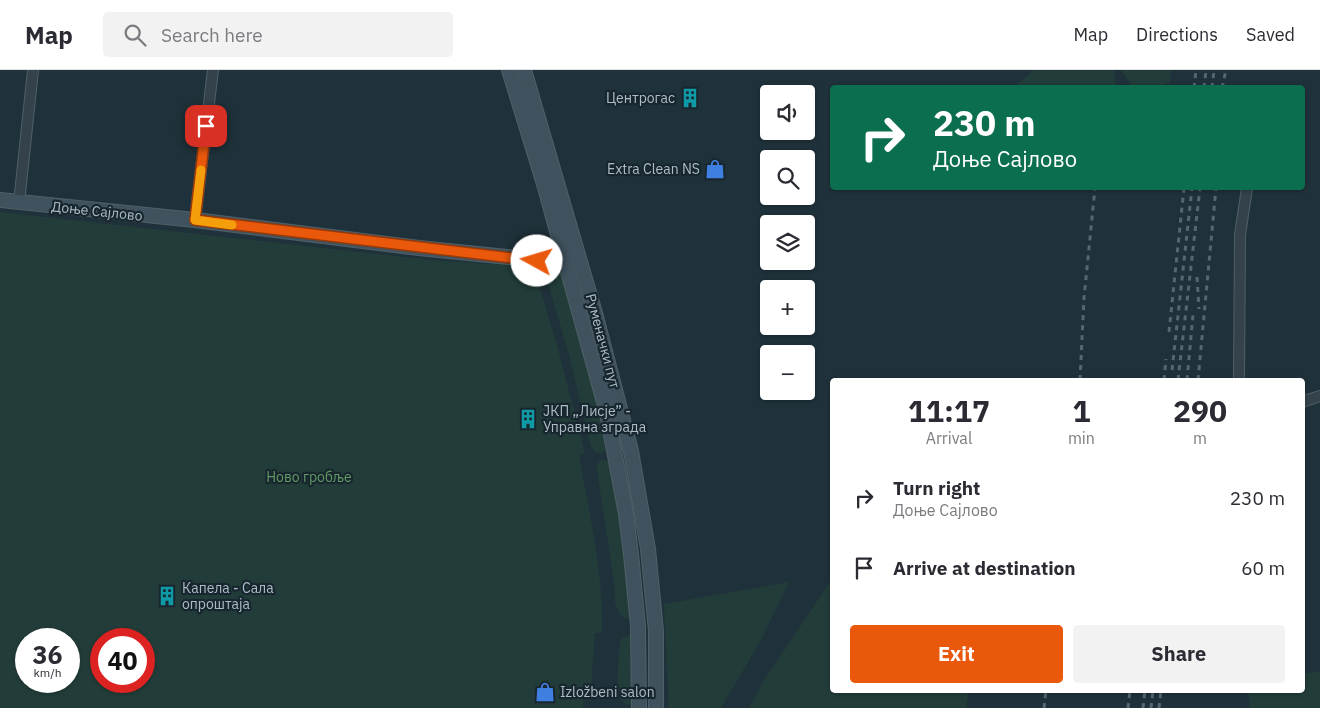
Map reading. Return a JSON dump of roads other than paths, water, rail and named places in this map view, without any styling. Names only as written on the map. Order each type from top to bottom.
[{"type":"main road","name":"Руменачки пут","points":[[509,70],[566,263],[607,413],[626,514],[638,626],[639,708]]},
{"type":"main road","name":"Руменачки пут","points":[[524,70],[593,305],[631,451],[648,549],[656,631],[656,708]]},
{"type":"main road","name":"Доње Сајлово","points":[[0,200],[195,220],[411,247],[566,263]]},
{"type":"street","points":[[19,203],[33,70]]},
{"type":"street","points":[[195,220],[213,70]]},
{"type":"street","points":[[1240,378],[1240,235],[1247,190]]},
{"type":"street","points":[[1305,401],[1320,396]]},
{"type":"railway","points":[[1194,85],[1196,70]]},
{"type":"railway","points":[[1204,85],[1206,70]]},
{"type":"railway","points":[[1212,85],[1214,70]]},
{"type":"railway","points":[[1223,85],[1226,70]]},
{"type":"railway","points":[[1080,378],[1084,298],[1095,190]]},
{"type":"railway","points":[[1169,332],[1184,190]]},
{"type":"railway","points":[[1172,370],[1192,190]]},
{"type":"railway","points":[[1178,378],[1200,190]]},
{"type":"railway","points":[[1198,378],[1216,190]]},
{"type":"railway","points":[[1197,277],[1199,309]]},
{"type":"railway","points":[[1187,378],[1193,315]]},
{"type":"railway","points":[[1164,378],[1166,359]]},
{"type":"railway","points":[[1044,708],[1046,693]]},
{"type":"railway","points":[[1128,708],[1130,693]]},
{"type":"railway","points":[[1143,708],[1145,693]]},
{"type":"railway","points":[[1151,708],[1153,693]]},
{"type":"railway","points":[[1159,708],[1161,693]]},
{"type":"place","name":"Центрогас","points":[[690,98]]},
{"type":"place","name":"Extra Clean NS","points":[[715,169]]},
{"type":"place","name":"ЈКП „Лисје” - Управна зграда","points":[[528,419]]},
{"type":"place","name":"Капела - Сала опроштаја","points":[[167,596]]},
{"type":"place","name":"Izložbeni salon","points":[[545,692]]},
{"type":"park label","name":"Ново гробље","points":[[309,477]]}]
